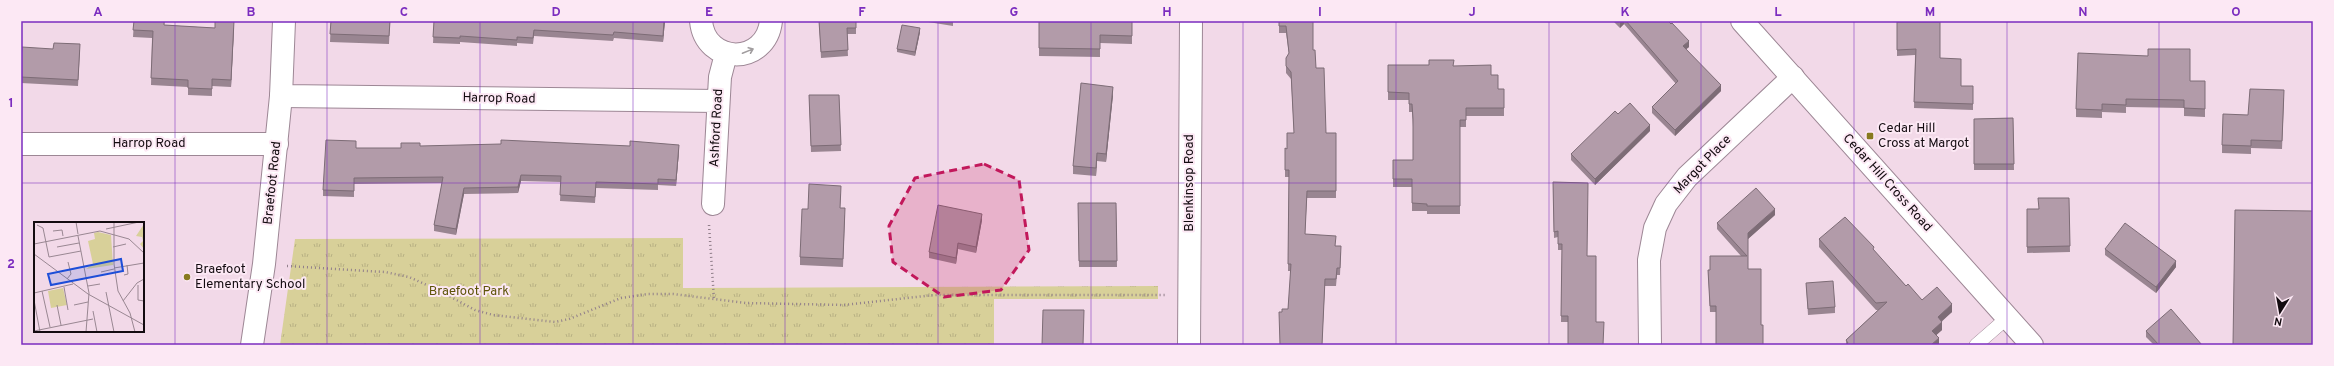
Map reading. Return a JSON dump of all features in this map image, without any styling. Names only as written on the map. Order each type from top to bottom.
[{"type":"street","name":"Braefoot Road","points":[[252,345],[264,264],[277,144],[281,96],[284,21]]},
{"type":"street","points":[[701,21],[702,29],[707,40],[716,49],[726,54],[737,55],[748,53],[758,47],[765,39],[770,21]]},
{"type":"street","name":"Blenkinsop Road","points":[[1189,345],[1191,21]]},
{"type":"street","name":"Cedar Hill Cross Road","points":[[1742,21],[1793,76],[2032,345]]},
{"type":"street","name":"Ashford Road","points":[[713,204],[720,77],[726,54]]},
{"type":"street","name":"Margot Place","points":[[1650,345],[1649,260],[1654,228],[1666,204],[1687,177],[1793,76]]},
{"type":"street","name":"Harrop Road","points":[[281,96],[718,101]]},
{"type":"street","name":"Harrop Road","points":[[21,144],[277,144]]},
{"type":"lane","points":[[1976,345],[2007,318]]},
{"type":"path","points":[[713,204],[708,214],[714,299]]},
{"type":"path","points":[[264,264],[385,272],[409,277],[438,290],[475,310],[493,315],[555,322],[569,319],[621,298],[648,294],[673,294],[746,303],[844,305],[934,295],[1189,295]]},
{"type":"highlighted area","points":[[984,164],[1019,180],[1029,250],[1001,290],[944,297],[893,262],[889,226],[915,178]]},
{"type":"green space","name":"Braefoot Park","points":[[683,238],[683,288],[1158,286],[1158,299],[994,299],[994,345],[280,345],[295,239]]},
{"type":"building","points":[[134,21],[164,21],[164,25],[215,28],[215,21],[234,21],[231,80],[212,79],[212,89],[188,88],[188,80],[151,78],[153,31],[133,30]]},
{"type":"building","points":[[331,21],[390,21],[389,36],[330,34]]},
{"type":"building","points":[[434,21],[664,21],[663,36],[614,32],[613,35],[534,30],[533,38],[517,37],[517,40],[460,36],[460,38],[433,37]]},
{"type":"building","points":[[819,21],[856,21],[856,28],[847,28],[848,50],[821,52]]},
{"type":"building","points":[[1039,21],[1132,21],[1132,36],[1100,35],[1100,49],[1039,48]]},
{"type":"building","points":[[1279,21],[1313,21],[1313,50],[1315,50],[1316,68],[1324,68],[1326,133],[1336,133],[1336,191],[1307,191],[1305,234],[1336,236],[1335,246],[1341,246],[1340,268],[1337,268],[1336,279],[1325,279],[1322,345],[1280,345],[1279,312],[1282,312],[1282,309],[1288,309],[1291,264],[1288,264],[1289,170],[1285,170],[1285,148],[1287,149],[1287,133],[1294,133],[1291,72],[1286,66],[1286,58],[1289,53],[1286,26],[1279,26]]},
{"type":"building","points":[[1626,21],[1668,21],[1671,24],[1672,23],[1689,41],[1683,46],[1721,85],[1675,130],[1652,107],[1678,81]]},
{"type":"building","points":[[1897,22],[1940,22],[1940,58],[1961,59],[1961,86],[1973,86],[1973,104],[1914,102],[1916,49],[1897,50]]},
{"type":"building","points":[[902,25],[920,28],[915,52],[897,49]]},
{"type":"building","points":[[54,43],[80,44],[78,80],[21,77],[22,47],[53,49]]},
{"type":"building","points":[[2148,49],[2190,49],[2190,81],[2205,81],[2205,109],[2184,108],[2184,100],[2126,99],[2126,105],[2102,104],[2102,110],[2076,109],[2078,53],[2148,56]]},
{"type":"building","points":[[1429,60],[1454,60],[1453,66],[1491,65],[1491,75],[1498,75],[1498,89],[1504,89],[1504,108],[1466,108],[1466,120],[1460,120],[1460,206],[1427,206],[1427,204],[1412,203],[1412,179],[1393,179],[1393,160],[1413,160],[1413,119],[1412,104],[1409,104],[1409,93],[1388,92],[1388,65],[1429,65]]},
{"type":"building","points":[[1081,83],[1113,87],[1106,154],[1097,153],[1096,168],[1073,166]]},
{"type":"building","points":[[2250,89],[2284,90],[2282,141],[2251,140],[2251,146],[2222,145],[2223,114],[2248,115]]},
{"type":"building","points":[[809,95],[839,95],[841,145],[811,146]]},
{"type":"building","points":[[1630,103],[1650,125],[1595,179],[1571,154],[1615,111],[1618,114]]},
{"type":"building","points":[[2013,118],[2014,164],[1974,164],[1974,119]]},
{"type":"building","points":[[326,140],[356,141],[356,148],[401,148],[401,143],[420,143],[420,146],[501,144],[501,140],[630,146],[630,141],[679,145],[676,180],[658,179],[658,184],[596,182],[595,197],[560,195],[561,176],[521,175],[518,187],[464,188],[456,229],[434,225],[443,177],[354,178],[354,191],[323,190]]},
{"type":"building","points":[[1553,182],[1588,183],[1587,256],[1596,256],[1596,322],[1604,322],[1603,345],[1568,345],[1568,316],[1561,316],[1562,244],[1558,244],[1558,231],[1554,232]]},
{"type":"building","points":[[809,184],[841,186],[840,208],[845,208],[843,259],[800,257],[802,209],[808,209]]},
{"type":"building","points":[[1756,188],[1775,209],[1748,233],[1748,269],[1761,269],[1761,325],[1763,325],[1763,345],[1716,345],[1716,306],[1710,306],[1708,270],[1710,270],[1710,256],[1747,256],[1717,223]]},
{"type":"building","points":[[2038,198],[2069,198],[2070,246],[2027,247],[2027,209],[2039,209]]},
{"type":"building","points":[[1078,203],[1116,203],[1117,261],[1079,261]]},
{"type":"building","points":[[938,205],[982,214],[976,247],[958,243],[956,258],[929,252]]},
{"type":"building","points":[[2235,210],[2313,211],[2313,345],[2233,345]]},
{"type":"building","points":[[1845,217],[1874,247],[1873,249],[1906,286],[1908,284],[1922,300],[1937,287],[1952,304],[1938,317],[1942,322],[1932,331],[1939,338],[1931,345],[1846,345],[1848,343],[1846,340],[1887,302],[1876,303],[1819,239]]},
{"type":"building","points":[[2125,223],[2176,261],[2156,287],[2105,249]]},
{"type":"building","points":[[1833,281],[1835,307],[1808,309],[1806,283]]},
{"type":"building","points":[[2171,309],[2202,345],[2159,345],[2146,331]]},
{"type":"building","points":[[1043,310],[1084,310],[1083,345],[1042,345]]},
{"type":"place","name":"Cedar Hill Cross at Margot","points":[[1870,136]]},
{"type":"place","name":"Braefoot Elementary School","points":[[187,277]]}]
